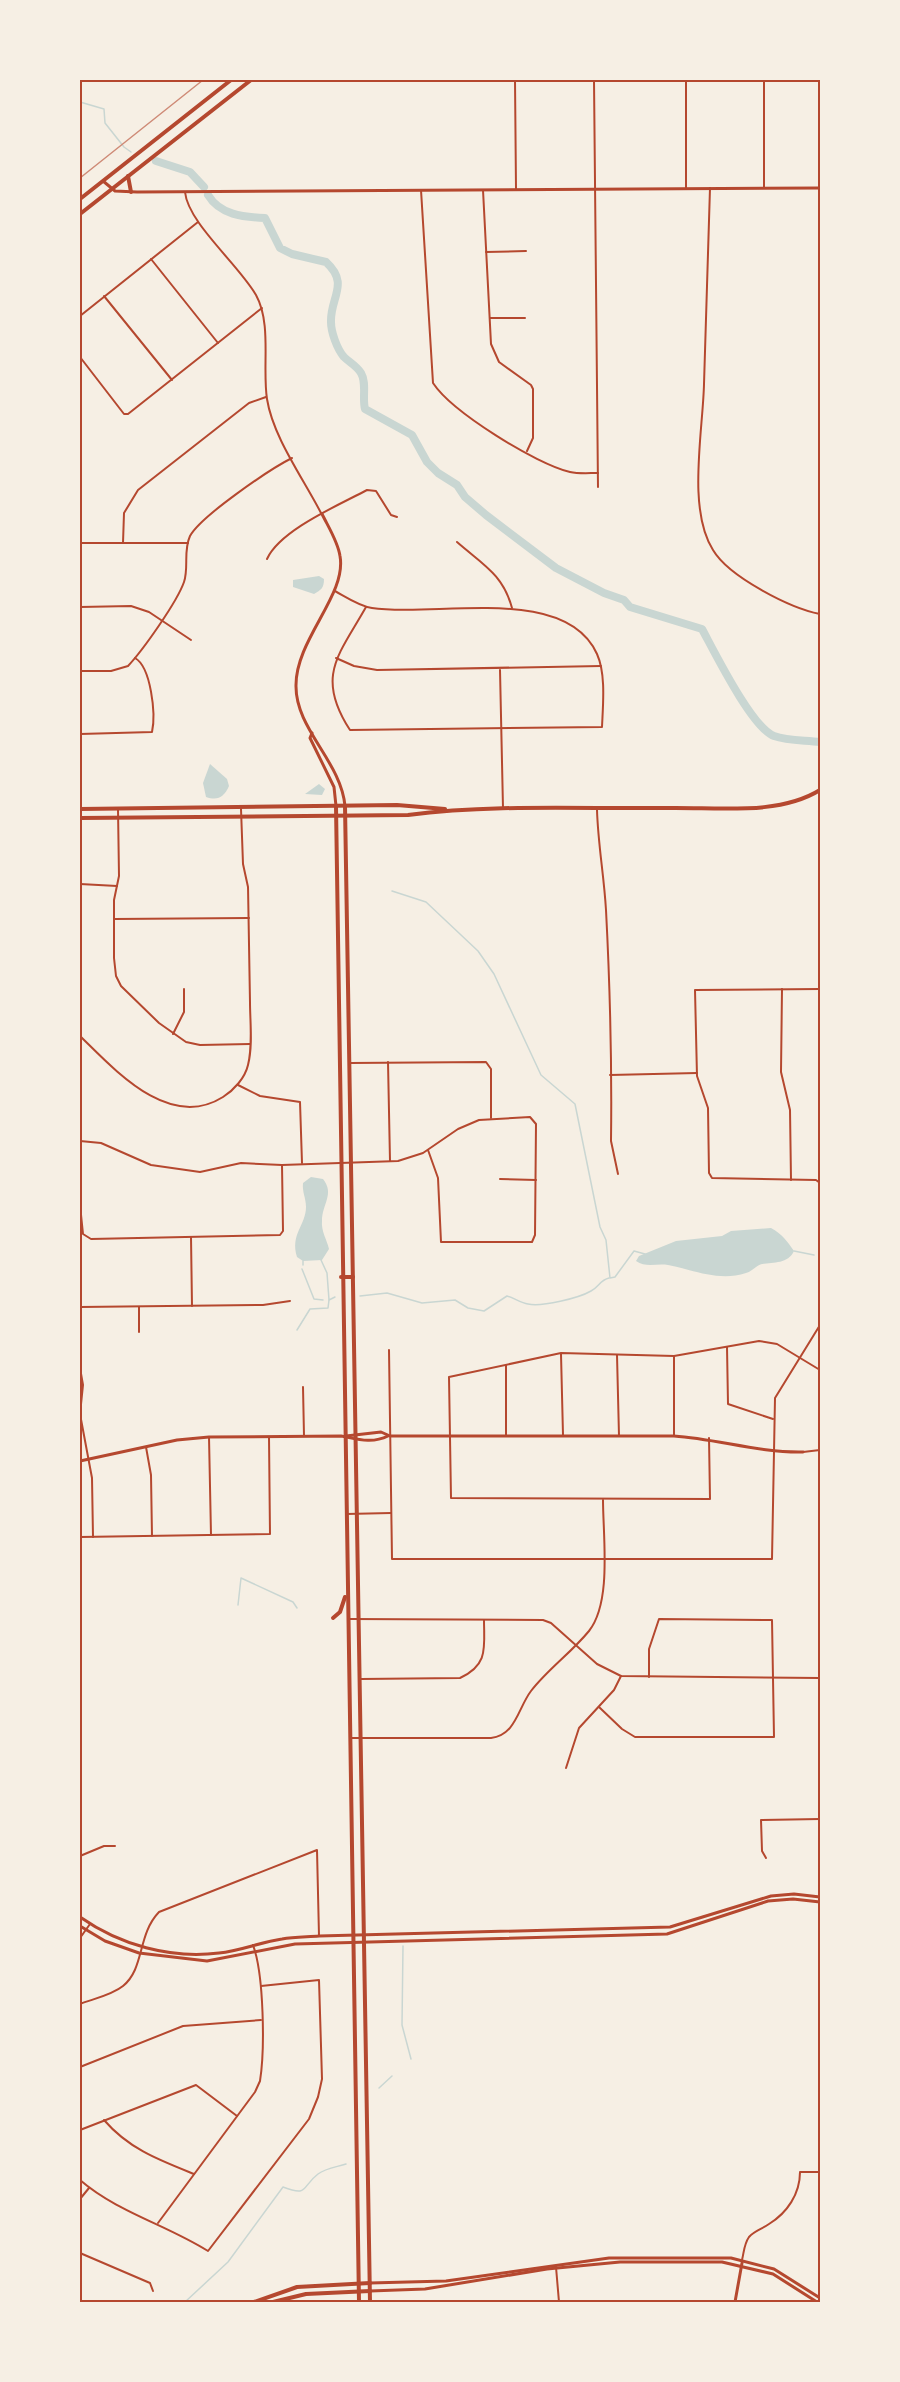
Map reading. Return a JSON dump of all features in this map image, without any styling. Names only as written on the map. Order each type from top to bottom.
[{"type":"main road","points":[[80,200],[231,80]]},
{"type":"main road","points":[[80,214],[251,80]]},
{"type":"main road","points":[[128,176],[131,192]]},
{"type":"main road","points":[[80,818],[408,815],[503,808],[777,805],[798,800],[820,790]]},
{"type":"main road","points":[[80,809],[397,805],[453,810]]},
{"type":"main road","points":[[336,806],[341,1277],[359,2302]]},
{"type":"main road","points":[[345,806],[370,2302]]},
{"type":"main road","points":[[338,992],[349,992]]},
{"type":"main road","points":[[341,1277],[353,1277]]},
{"type":"main road","points":[[333,1618],[343,1608],[346,1591]]},
{"type":"main road","points":[[352,1853],[362,1853]]},
{"type":"main road","points":[[254,2302],[277,2292],[308,2285],[370,2283]]},
{"type":"main road","points":[[277,2292],[279,2300]]},
{"type":"main road","points":[[273,2302],[313,2293],[370,2292]]},
{"type":"street","points":[[515,80],[516,189]]},
{"type":"street","points":[[594,80],[598,487]]},
{"type":"street","points":[[686,80],[686,188]]},
{"type":"street","points":[[764,80],[764,188]]},
{"type":"street","points":[[103,181],[110,189],[131,192],[820,188]]},
{"type":"street","points":[[710,188],[700,471],[702,522],[713,551],[723,562],[779,599],[820,614]]},
{"type":"street","points":[[483,189],[491,344],[499,362],[531,385],[533,389],[533,438],[527,451]]},
{"type":"street","points":[[421,190],[433,383],[479,426],[556,468],[573,473],[598,473]]},
{"type":"street","points":[[185,192],[189,210],[244,279],[262,308],[267,397],[278,434],[322,514],[341,557],[335,591],[311,632],[297,672],[297,699],[312,733],[342,787],[345,806]]},
{"type":"street","points":[[80,316],[198,222]]},
{"type":"street","points":[[486,252],[526,251]]},
{"type":"street","points":[[151,259],[218,343]]},
{"type":"street","points":[[104,296],[172,380]]},
{"type":"street","points":[[80,357],[124,414],[128,414],[262,308]]},
{"type":"street","points":[[490,318],[525,318]]},
{"type":"street","points":[[123,543],[124,513],[138,490],[249,403],[267,397]]},
{"type":"street","points":[[80,671],[124,669],[135,658],[184,581],[188,543],[197,527],[261,477],[292,458]]},
{"type":"street","points":[[267,559],[271,550],[322,514],[372,489],[376,491],[391,515],[397,517]]},
{"type":"street","points":[[457,542],[503,583],[512,608]]},
{"type":"street","points":[[80,543],[188,543]]},
{"type":"street","points":[[335,591],[366,607],[390,610],[512,608],[539,612],[579,632],[596,652],[601,666],[602,727],[350,730],[335,700],[331,683],[336,658],[366,607]]},
{"type":"street","points":[[80,607],[131,606],[160,620],[191,640]]},
{"type":"street","points":[[80,734],[152,732],[153,718],[146,669],[142,662],[135,658]]},
{"type":"street","points":[[336,658],[354,666],[377,670],[500,670],[601,666]]},
{"type":"street","points":[[500,670],[503,808]]},
{"type":"street","points":[[312,733],[310,738],[334,787],[336,806]]},
{"type":"street","points":[[80,1036],[128,1081],[163,1101],[179,1106],[208,1104],[219,1100],[238,1085],[246,1072],[250,1044],[249,918],[241,808]]},
{"type":"street","points":[[597,808],[598,843],[605,887],[608,933],[611,1141],[618,1174]]},
{"type":"street","points":[[118,809],[114,919],[116,976],[138,1004],[186,1042],[200,1045],[250,1044]]},
{"type":"street","points":[[80,884],[117,886]]},
{"type":"street","points":[[114,919],[249,918]]},
{"type":"street","points":[[173,1034],[184,1012],[184,989]]},
{"type":"street","points":[[782,989],[781,1072],[790,1110],[791,1180]]},
{"type":"street","points":[[820,989],[695,990],[697,1073],[699,1086],[708,1108],[712,1178],[816,1180],[820,1183]]},
{"type":"street","points":[[388,1062],[390,1161]]},
{"type":"street","points":[[350,1063],[486,1062],[491,1069],[491,1118]]},
{"type":"street","points":[[610,1075],[697,1073]]},
{"type":"street","points":[[238,1085],[260,1096],[300,1102],[302,1163]]},
{"type":"street","points":[[80,1141],[101,1143],[151,1165],[188,1172],[210,1171],[241,1163],[282,1165],[340,1161],[390,1161],[410,1158],[428,1150],[468,1124],[491,1118],[534,1120],[536,1180],[535,1235],[532,1242],[441,1242],[438,1178],[428,1150]]},
{"type":"street","points":[[80,1205],[83,1234],[91,1239],[275,1236],[280,1235],[283,1231],[282,1165]]},
{"type":"street","points":[[500,1179],[536,1180]]},
{"type":"street","points":[[191,1237],[192,1306]]},
{"type":"street","points":[[80,1307],[263,1305],[290,1301]]},
{"type":"street","points":[[139,1307],[139,1332]]},
{"type":"street","points":[[388,1350],[392,1559],[772,1559],[775,1398],[820,1325]]},
{"type":"street","points":[[709,1438],[710,1498],[451,1498],[449,1377],[561,1353],[674,1356],[759,1341],[777,1344],[820,1370]]},
{"type":"street","points":[[727,1347],[728,1404],[773,1419]]},
{"type":"street","points":[[561,1353],[563,1435]]},
{"type":"street","points":[[617,1354],[619,1436]]},
{"type":"street","points":[[674,1356],[674,1436]]},
{"type":"street","points":[[506,1365],[506,1435]]},
{"type":"street","points":[[80,1368],[83,1385],[80,1414],[92,1478],[93,1537]]},
{"type":"street","points":[[303,1387],[304,1437]]},
{"type":"street","points":[[80,1461],[146,1446],[209,1437],[345,1436],[381,1432],[390,1436]]},
{"type":"street","points":[[345,1436],[356,1440],[381,1440],[390,1436],[449,1434],[674,1436],[709,1438],[774,1453],[820,1450]]},
{"type":"street","points":[[209,1437],[211,1535]]},
{"type":"street","points":[[80,1537],[270,1534],[269,1437]]},
{"type":"street","points":[[146,1446],[151,1475],[152,1536]]},
{"type":"street","points":[[350,1738],[498,1737],[511,1727],[531,1692],[590,1629],[598,1615],[602,1598],[603,1499]]},
{"type":"street","points":[[345,1514],[391,1514]]},
{"type":"street","points":[[347,1619],[543,1620],[551,1623],[597,1664],[621,1676],[820,1678]]},
{"type":"street","points":[[358,1679],[460,1678],[472,1672],[482,1661],[484,1619]]},
{"type":"street","points":[[599,1707],[622,1729],[635,1737],[774,1737],[772,1620],[659,1619],[649,1649],[649,1678]]},
{"type":"street","points":[[566,1768],[579,1728],[614,1690],[621,1676]]},
{"type":"street","points":[[766,1858],[762,1851],[761,1820],[820,1819]]},
{"type":"street","points":[[80,1856],[104,1846],[115,1846]]},
{"type":"street","points":[[80,2004],[121,1988],[136,1969],[145,1929],[159,1912],[316,1850],[319,1936]]},
{"type":"street","points":[[80,1917],[90,1924],[141,1947],[196,1954],[219,1953],[282,1939],[319,1936],[670,1927],[771,1896],[794,1894],[820,1900]]},
{"type":"street","points":[[80,1926],[118,1947],[140,1953],[207,1961],[296,1944],[667,1934],[768,1902],[793,1899],[820,1900]]},
{"type":"street","points":[[80,1938],[90,1924]]},
{"type":"street","points":[[158,2223],[260,2081],[261,1986],[253,1945]]},
{"type":"street","points":[[80,2180],[89,2188],[132,2213],[158,2223],[208,2251],[309,2119],[318,2097],[321,2079],[319,1980],[261,1986]]},
{"type":"street","points":[[80,2067],[183,2026],[261,2020]]},
{"type":"street","points":[[80,2130],[196,2085],[237,2115]]},
{"type":"street","points":[[104,2120],[119,2137],[136,2149],[194,2174]]},
{"type":"street","points":[[735,2302],[746,2243],[750,2235],[772,2222],[791,2203],[799,2187],[800,2172],[820,2172]]},
{"type":"street","points":[[80,2199],[89,2188]]},
{"type":"street","points":[[80,2253],[150,2283],[153,2291]]},
{"type":"street","points":[[370,2283],[446,2282],[556,2266],[620,2262],[722,2262],[774,2269],[820,2298]]},
{"type":"street","points":[[742,2263],[773,2274],[817,2302]]},
{"type":"street","points":[[370,2292],[425,2289],[556,2266]]},
{"type":"street","points":[[556,2266],[559,2302]]},
{"type":"shaded area","points":[[319,576],[324,579],[323,585],[314,594],[293,587],[293,580]]},
{"type":"shaded area","points":[[210,764],[227,779],[229,786],[223,795],[217,798],[206,797],[203,783]]},
{"type":"shaded area","points":[[319,784],[325,789],[322,795],[305,794]]},
{"type":"shaded area","points":[[311,1177],[323,1179],[328,1190],[322,1225],[329,1249],[322,1260],[303,1261],[297,1257],[295,1242],[305,1213],[303,1183]]},
{"type":"shaded area","points":[[771,1228],[784,1238],[794,1251],[784,1260],[760,1265],[746,1273],[716,1276],[668,1265],[644,1264],[636,1261],[639,1256],[676,1241],[722,1236],[731,1231]]},
{"type":"waterway","points":[[80,102],[104,109],[105,123],[124,147],[131,152]]},
{"type":"waterway","points":[[156,161],[190,172],[204,187]]},
{"type":"waterway","points":[[208,195],[219,207],[233,214],[265,218],[280,248],[292,254],[326,262],[333,270],[338,284],[331,313],[332,331],[341,354],[357,368],[363,377],[365,409],[412,435],[427,462],[438,473],[457,485],[465,497],[486,515],[556,568],[604,593],[624,600],[630,607],[702,629],[734,688],[765,730],[779,738],[820,742]]},
{"type":"waterway","points":[[392,891],[426,902],[478,951],[494,974],[541,1075],[575,1104],[600,1227],[606,1240],[610,1278],[615,1277],[634,1251],[645,1254]]},
{"type":"waterway","points":[[794,1251],[814,1255]]},
{"type":"waterway","points":[[321,1260],[327,1273],[329,1300],[335,1297]]},
{"type":"waterway","points":[[302,1269],[314,1299],[323,1300]]},
{"type":"waterway","points":[[360,1296],[387,1293],[422,1303],[455,1300],[468,1308],[484,1311],[507,1296],[534,1305],[569,1299],[591,1291],[609,1278]]},
{"type":"waterway","points":[[297,1330],[310,1309],[328,1308],[329,1300]]},
{"type":"waterway","points":[[238,1605],[241,1578],[293,1602],[297,1608]]},
{"type":"waterway","points":[[403,1946],[402,2025],[411,2059]]},
{"type":"waterway","points":[[379,2088],[392,2076]]},
{"type":"waterway","points":[[185,2302],[228,2262],[283,2187],[301,2191],[321,2172],[346,2164]]},
{"type":"railway","points":[[80,178],[203,80]]}]
